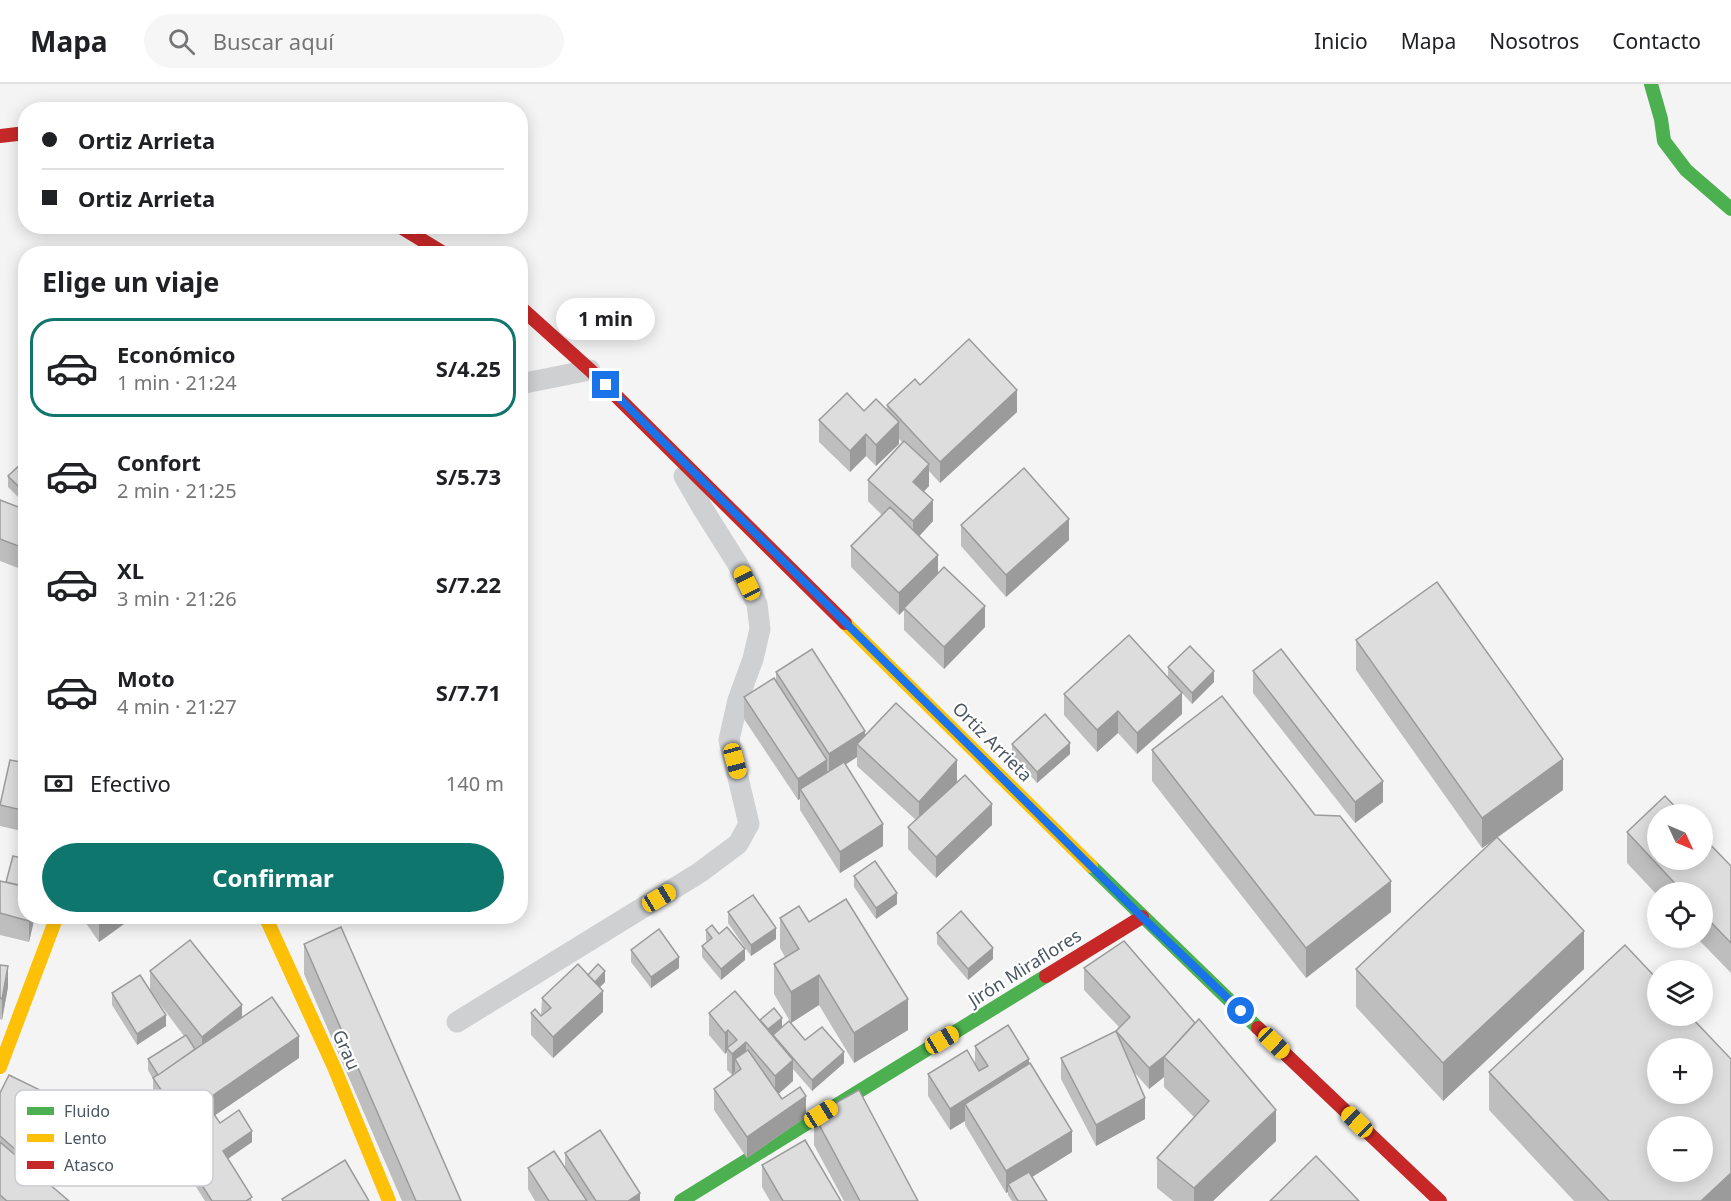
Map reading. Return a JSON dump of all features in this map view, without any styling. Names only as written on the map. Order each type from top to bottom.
[{"type":"street","points":[[1651,84],[1664,141],[1686,170],[1731,209]]},
{"type":"street","points":[[0,136],[18,134]]},
{"type":"street","points":[[412,234],[432,246]]},
{"type":"street","name":"Ortiz Arrieta","points":[[528,314],[590,370],[1142,917],[1440,1201]]},
{"type":"street","name":"Jirón Miraflores","points":[[681,1201],[1142,917]]},
{"type":"street","points":[[0,1066],[54,924]]},
{"type":"street","name":"Grau","points":[[269,924],[334,1067],[389,1201]]},
{"type":"lane","points":[[528,382],[590,370]]},
{"type":"lane","points":[[457,1022],[699,873],[738,844],[749,824],[729,740],[738,700],[753,659],[760,629],[758,604],[737,563],[667,446]]},
{"type":"building","points":[[969,339],[1017,390],[940,462],[887,405],[915,379],[920,385]]},
{"type":"building","points":[[847,393],[864,411],[876,399],[899,422],[876,445],[866,434],[850,451],[819,420]]},
{"type":"building","points":[[904,441],[929,464],[913,482],[933,500],[913,521],[868,480]]},
{"type":"building","points":[[18,467],[18,486],[8,476]]},
{"type":"building","points":[[1024,468],[1069,519],[1006,575],[961,525]]},
{"type":"building","points":[[0,500],[18,507],[18,546],[0,539]]},
{"type":"building","points":[[890,507],[938,555],[899,593],[851,546]]},
{"type":"building","points":[[944,567],[985,606],[944,647],[904,608]]},
{"type":"building","points":[[1437,582],[1563,759],[1482,818],[1356,640]]},
{"type":"building","points":[[1129,635],[1182,693],[1137,733],[1118,711],[1097,730],[1064,694]]},
{"type":"building","points":[[1190,646],[1214,671],[1192,693],[1168,667]]},
{"type":"building","points":[[812,649],[865,731],[829,754],[776,672]]},
{"type":"building","points":[[1281,649],[1383,781],[1355,802],[1253,671]]},
{"type":"building","points":[[774,678],[827,760],[798,779],[744,697]]},
{"type":"building","points":[[1222,696],[1315,815],[1340,816],[1391,881],[1306,948],[1152,750]]},
{"type":"building","points":[[896,703],[957,760],[919,802],[857,744]]},
{"type":"building","points":[[1045,714],[1070,743],[1037,772],[1012,744]]},
{"type":"building","points":[[10,760],[18,762],[18,809],[0,805]]},
{"type":"building","points":[[844,762],[883,824],[840,852],[800,789]]},
{"type":"building","points":[[965,775],[992,804],[936,857],[908,827]]},
{"type":"building","points":[[1665,796],[1673,804],[1657,804]]},
{"type":"building","points":[[1647,813],[1647,853],[1627,832]]},
{"type":"building","points":[[1497,837],[1584,931],[1443,1063],[1356,969]]},
{"type":"building","points":[[1713,847],[1731,866],[1731,943],[1713,924],[1713,882],[1674,882],[1662,870],[1713,870]]},
{"type":"building","points":[[13,856],[18,857],[18,885],[6,882]]},
{"type":"building","points":[[875,861],[897,893],[876,908],[854,876]]},
{"type":"building","points":[[0,881],[18,885],[18,918],[0,913]]},
{"type":"building","points":[[753,895],[776,928],[751,945],[728,912]]},
{"type":"building","points":[[846,899],[908,999],[854,1033],[819,975],[791,992],[774,964],[799,949],[780,918],[799,906],[809,922]]},
{"type":"building","points":[[961,911],[993,948],[968,969],[937,933]]},
{"type":"building","points":[[712,925],[719,934],[727,927],[745,949],[721,969],[702,946],[712,938],[706,930]]},
{"type":"building","points":[[341,927],[461,1201],[416,1201],[304,944]]},
{"type":"building","points":[[659,929],[679,957],[651,977],[631,950]]},
{"type":"building","points":[[190,940],[242,1005],[202,1037],[150,971]]},
{"type":"building","points":[[1124,941],[1195,1023],[1167,1054],[1149,1068],[1116,1031],[1130,1017],[1084,968]]},
{"type":"building","points":[[1625,945],[1647,968],[1647,1026],[1700,1026],[1711,1038],[1647,1038],[1647,1104],[1713,1104],[1713,1040],[1731,1059],[1731,1173],[1701,1201],[1609,1201],[1489,1072]]},
{"type":"building","points":[[578,964],[603,991],[553,1037],[531,1013],[535,1009],[541,1016],[551,1008],[542,998]]},
{"type":"building","points":[[598,964],[605,971],[595,982],[588,975]]},
{"type":"building","points":[[0,965],[8,966],[2,999],[0,998]]},
{"type":"building","points":[[140,975],[166,1015],[137,1034],[112,993]]},
{"type":"building","points":[[735,991],[793,1060],[775,1076],[746,1042],[732,1054],[727,1048],[737,1040],[728,1030],[725,1033],[709,1013]]},
{"type":"building","points":[[272,997],[299,1036],[213,1095],[213,1090],[161,1090],[153,1078]]},
{"type":"building","points":[[774,1008],[782,1018],[768,1029],[760,1020]]},
{"type":"building","points":[[1199,1019],[1276,1110],[1194,1188],[1157,1158],[1209,1101],[1164,1057]]},
{"type":"building","points":[[789,1021],[805,1040],[822,1027],[844,1052],[812,1080],[773,1035]]},
{"type":"building","points":[[1008,1025],[1029,1059],[950,1109],[928,1074],[967,1050],[979,1071],[988,1066],[975,1046]]},
{"type":"building","points":[[1116,1031],[1145,1098],[1096,1125],[1061,1058]]},
{"type":"building","points":[[186,1035],[195,1049],[158,1075],[148,1059]]},
{"type":"building","points":[[748,1050],[782,1099],[800,1087],[806,1096],[747,1137],[714,1089],[741,1069],[735,1059]]},
{"type":"building","points":[[1030,1063],[1072,1131],[1006,1171],[965,1104]]},
{"type":"building","points":[[9,1075],[40,1090],[15,1090],[15,1149],[0,1136],[0,1093]]},
{"type":"building","points":[[859,1090],[918,1201],[860,1201],[814,1115]]},
{"type":"building","points":[[239,1110],[252,1131],[223,1151],[252,1197],[246,1201],[212,1201],[202,1186],[213,1186],[213,1113],[220,1123]]},
{"type":"building","points":[[600,1130],[640,1193],[628,1201],[596,1201],[565,1153]]},
{"type":"building","points":[[805,1140],[841,1201],[783,1201],[762,1165]]},
{"type":"building","points":[[0,1142],[15,1155],[15,1186],[51,1186],[69,1201],[7,1201],[0,1195]]},
{"type":"building","points":[[554,1151],[587,1201],[549,1201],[528,1168]]},
{"type":"building","points":[[1316,1156],[1359,1201],[1270,1201]]},
{"type":"building","points":[[345,1160],[369,1201],[283,1201],[282,1199]]},
{"type":"building","points":[[1029,1172],[1047,1201],[1018,1201],[1008,1184]]},
{"type":"traffic: fast","points":[[1651,84],[1661,119],[1664,141],[1686,170],[1731,209]]},
{"type":"traffic: fast","points":[[1091,866],[1258,1028]]},
{"type":"traffic: fast","points":[[681,1201],[1046,976]]},
{"type":"traffic: slow","points":[[845,623],[1091,866]]},
{"type":"traffic: slow","points":[[0,1067],[54,924]]},
{"type":"traffic: slow","points":[[269,924],[334,1067],[389,1201]]},
{"type":"traffic: jam","points":[[0,136],[18,134]]},
{"type":"traffic: jam","points":[[412,234],[432,246]]},
{"type":"traffic: jam","points":[[528,314],[590,370],[845,623]]},
{"type":"traffic: jam","points":[[1046,976],[1142,917]]},
{"type":"traffic: jam","points":[[1258,1028],[1440,1201]]},
{"type":"route","points":[[606,385],[1142,917],[1241,1011]]}]
